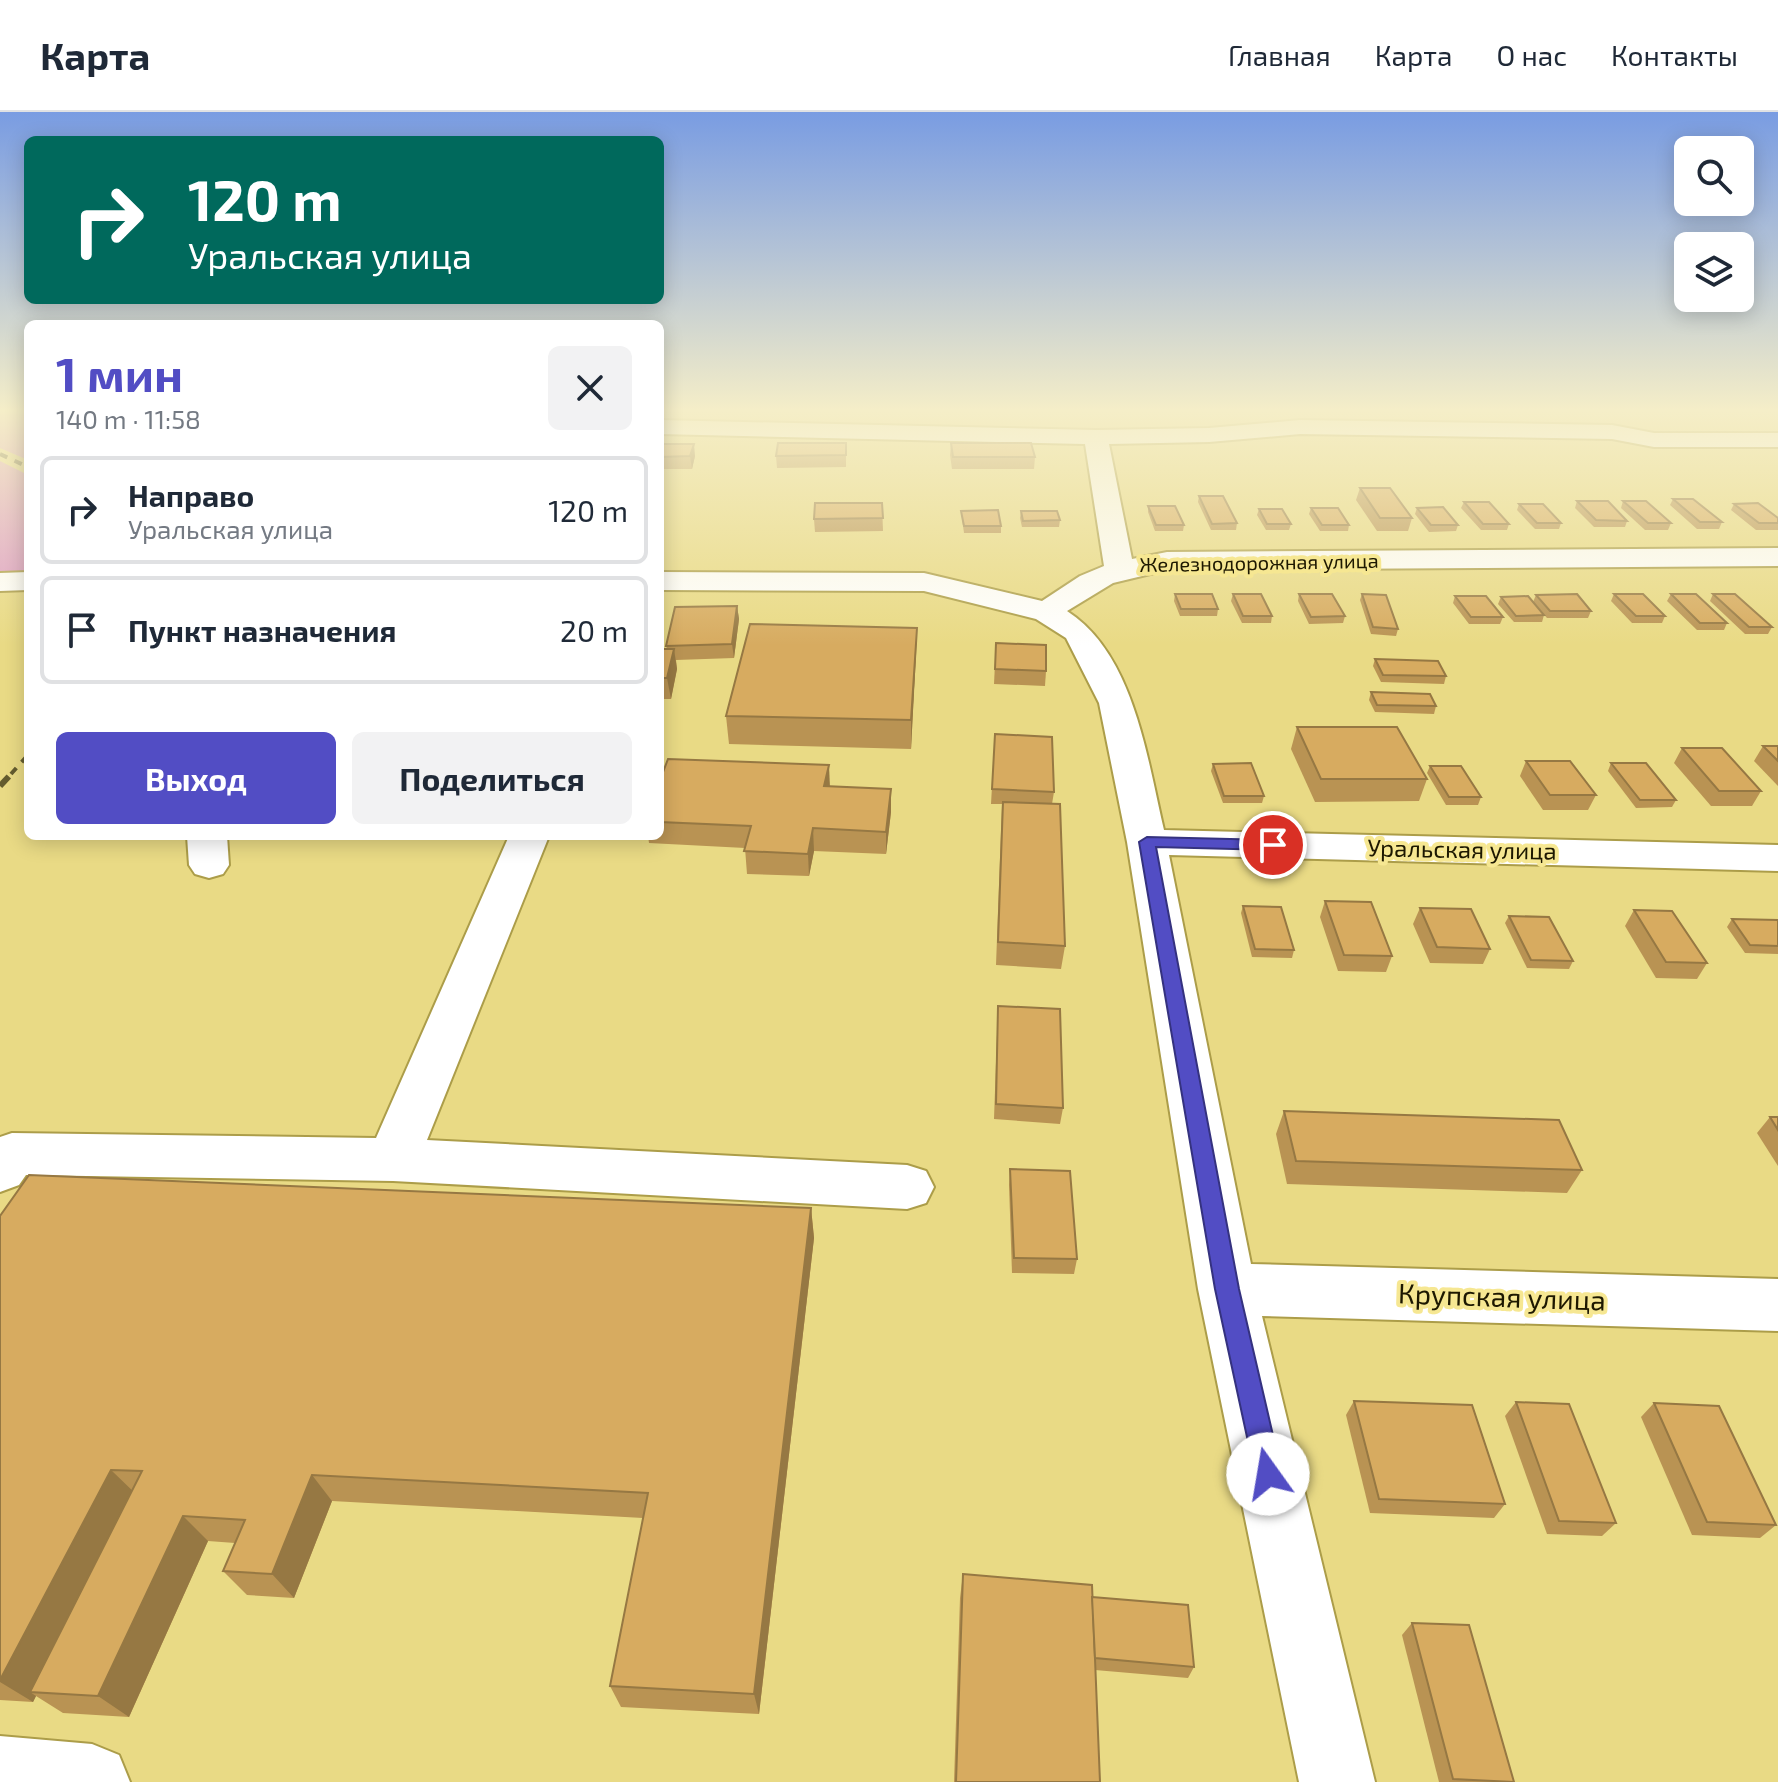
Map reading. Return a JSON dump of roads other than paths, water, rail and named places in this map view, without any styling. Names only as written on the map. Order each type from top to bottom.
[{"type":"street","points":[[1105,489],[1119,567]]},
{"type":"street","name":"Железнодорожная улица","points":[[1047,612],[1082,585],[1119,567],[1167,561],[1778,557]]},
{"type":"street","points":[[0,582],[24,581]]},
{"type":"street","points":[[664,581],[924,582],[1047,612],[1079,633],[1116,703],[1147,842],[1227,1289],[1337,1782]]},
{"type":"street","points":[[393,1160],[527,840]]},
{"type":"street","name":"Уральская улица","points":[[1147,842],[1778,858]]},
{"type":"street","points":[[0,1170],[12,1154],[393,1160],[907,1187]]},
{"type":"street","name":"Крупская улица","points":[[1227,1289],[1778,1305]]},
{"type":"street","points":[[0,1774],[92,1782]]},
{"type":"railway","points":[[11,774],[24,759]]},
{"type":"railway","points":[[0,786],[13,772]]}]
